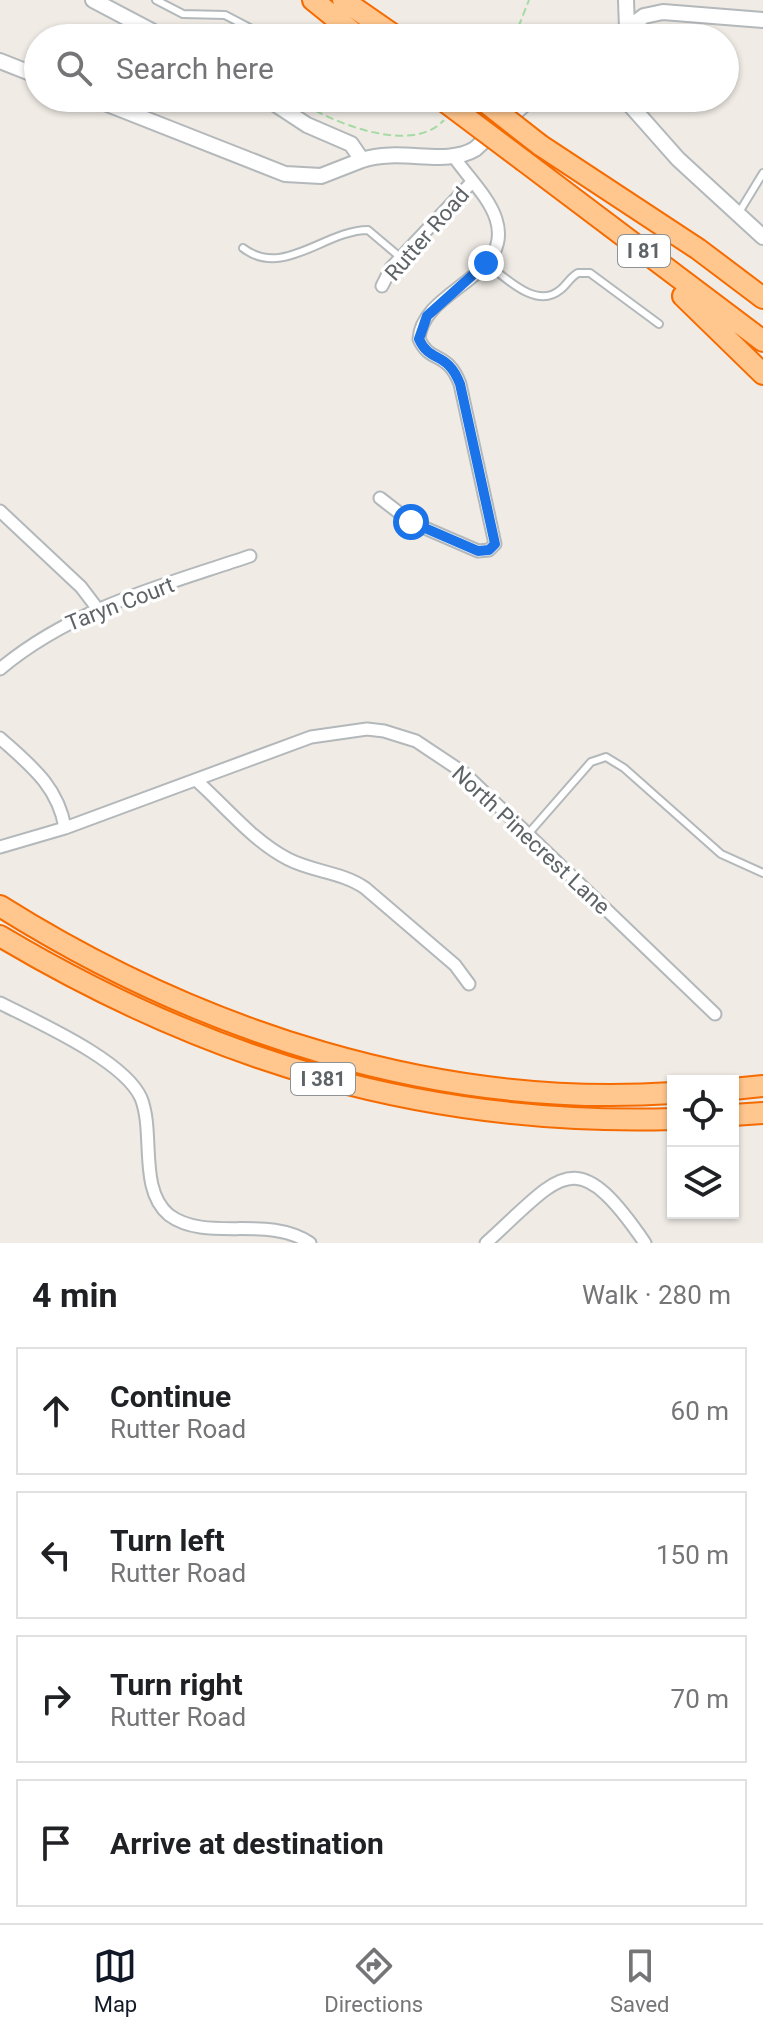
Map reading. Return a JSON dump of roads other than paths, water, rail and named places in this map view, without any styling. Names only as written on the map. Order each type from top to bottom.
[{"type":"highway","points":[[313,0],[343,24]]},
{"type":"highway","points":[[343,0],[378,24]]},
{"type":"highway","name":"I 81","points":[[459,112],[763,341]]},
{"type":"highway","name":"I 81","points":[[498,112],[540,145],[698,249],[763,298]]},
{"type":"highway","points":[[592,212],[708,318],[763,374]]},
{"type":"highway","name":"I 381","points":[[0,906],[84,956],[190,1007],[343,1058],[434,1077],[515,1089],[593,1095],[667,1093]]},
{"type":"highway","name":"I 381","points":[[0,936],[68,977],[151,1017],[292,1070],[397,1096],[503,1113],[589,1120],[667,1119]]},
{"type":"highway","points":[[739,1088],[763,1086]]},
{"type":"highway","points":[[739,1115],[763,1113]]},
{"type":"street","points":[[93,0],[138,24]]},
{"type":"street","points":[[625,24],[626,0]]},
{"type":"street","points":[[635,24],[644,16],[663,12],[763,20]]},
{"type":"street","points":[[0,61],[24,70]]},
{"type":"street","points":[[128,112],[285,174],[321,176],[385,153]]},
{"type":"street","points":[[287,112],[307,125],[351,144],[385,153],[454,157],[475,149],[516,112]]},
{"type":"street","points":[[636,112],[678,159],[763,237]]},
{"type":"street","points":[[351,144],[362,160]]},
{"type":"street","name":"Rutter Road","points":[[454,157],[497,221],[498,241],[486,263]]},
{"type":"street","name":"Rutter Road","points":[[382,286],[400,257],[472,182]]},
{"type":"street","points":[[380,498],[411,522],[478,551],[489,550],[495,544],[460,384],[450,363],[427,352],[419,339],[427,316],[486,263]]},
{"type":"street","points":[[0,511],[81,587],[97,608]]},
{"type":"street","name":"Taryn Court","points":[[0,669],[43,636],[97,608],[250,556]]},
{"type":"street","name":"North Pinecrest Lane","points":[[0,847],[65,828],[311,737],[367,729],[384,731],[416,741],[441,756],[489,795],[715,1014]]},
{"type":"street","points":[[0,738],[45,779],[62,810],[65,828]]},
{"type":"street","points":[[197,781],[276,852],[297,863],[350,878],[365,888],[455,965],[469,984]]},
{"type":"street","points":[[0,1003],[94,1056],[128,1081],[141,1099],[145,1114],[154,1190],[164,1210],[173,1218],[193,1227],[277,1229],[310,1243]]},
{"type":"street","points":[[486,1243],[555,1182],[573,1176],[589,1180],[603,1192],[645,1243]]},
{"type":"lane","points":[[156,0],[183,14],[225,15],[242,24]]},
{"type":"lane","points":[[738,214],[763,173]]},
{"type":"lane","points":[[243,248],[254,256],[272,259],[368,230],[400,257]]},
{"type":"lane","points":[[486,263],[525,292],[541,297],[561,290],[578,273],[590,273],[659,324]]},
{"type":"lane","points":[[528,834],[591,762],[606,757],[624,768],[721,854],[763,873]]}]
